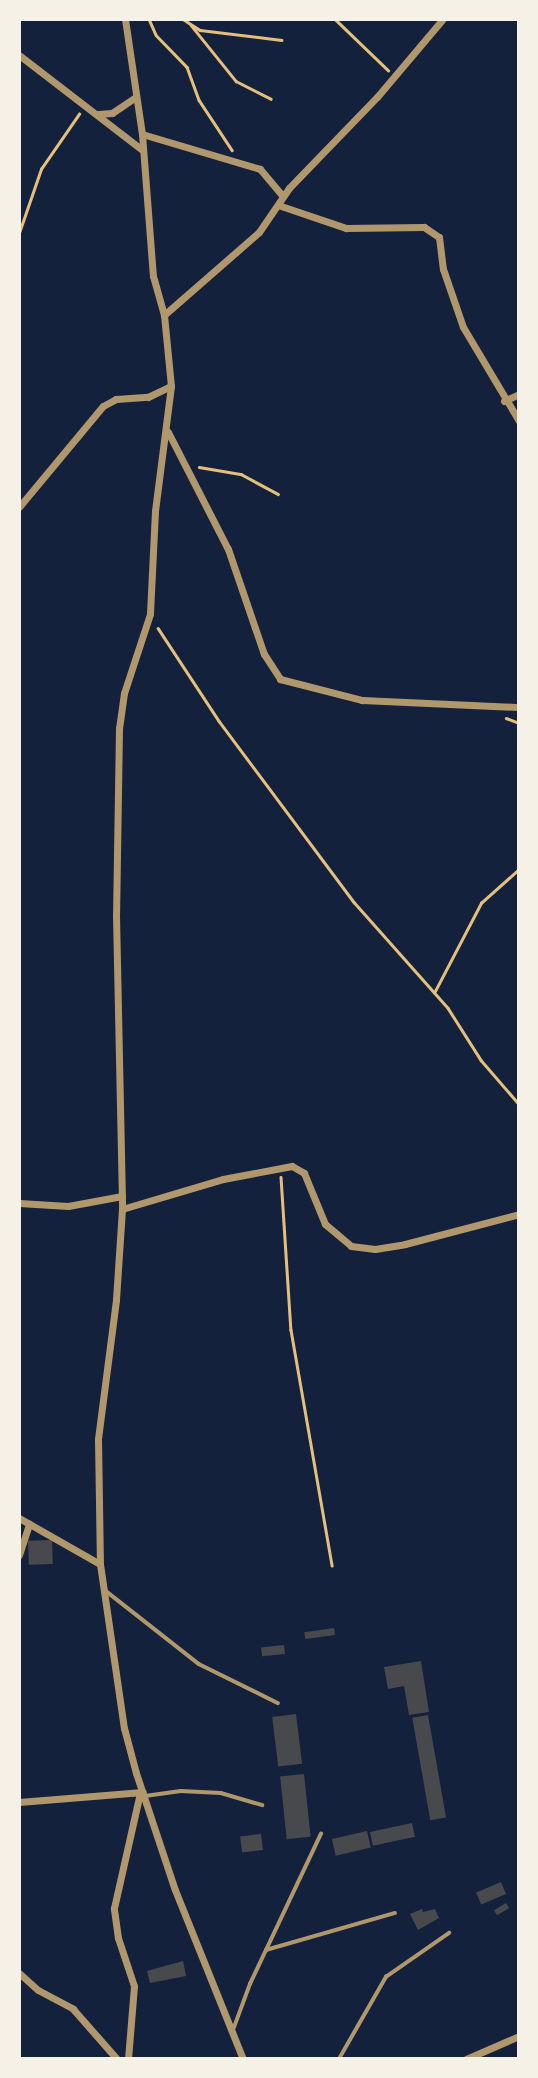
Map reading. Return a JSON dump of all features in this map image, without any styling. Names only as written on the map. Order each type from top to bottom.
[{"type":"street","points":[[125,19],[134,98],[142,134],[141,149],[153,276],[164,315],[171,386],[155,511],[150,614],[124,693],[119,728],[116,915],[122,1209],[117,1300],[98,1439],[100,1564],[124,1728],[142,1794],[191,1932],[243,2059]]},
{"type":"street","points":[[164,315],[243,248],[281,206],[283,196],[395,76],[443,19]]},
{"type":"street","points":[[19,55],[141,149]]},
{"type":"street","points":[[94,113],[111,113],[134,98]]},
{"type":"street","points":[[142,134],[239,160],[260,169],[283,196]]},
{"type":"street","points":[[281,206],[346,228],[424,227],[439,237],[443,269],[463,327],[519,421]]},
{"type":"street","points":[[19,507],[103,407],[116,400],[148,397],[171,386]]},
{"type":"street","points":[[505,401],[519,394]]},
{"type":"street","points":[[167,431],[228,548],[264,654],[280,678],[362,700],[519,706]]},
{"type":"street","points":[[122,1209],[292,1166],[304,1173],[326,1224],[351,1246],[375,1249],[405,1244],[519,1214]]},
{"type":"street","points":[[19,1203],[68,1206],[122,1196]]},
{"type":"street","points":[[19,1518],[100,1564]]},
{"type":"street","points":[[19,1555],[29,1524]]},
{"type":"street","points":[[19,1802],[142,1794]]},
{"type":"street","points":[[128,2059],[134,1986],[118,1938],[114,1908],[142,1794]]},
{"type":"street","points":[[19,1973],[38,1990],[73,2009],[117,2059]]},
{"type":"street","points":[[466,2059],[519,2036]]},
{"type":"lane","points":[[102,1587],[199,1664],[278,1703]]},
{"type":"lane","points":[[142,1794],[181,1791],[221,1793],[262,1805]]},
{"type":"lane","points":[[233,2030],[266,1950],[321,1834]]},
{"type":"lane","points":[[266,1950],[395,1913]]},
{"type":"lane","points":[[340,2059],[386,1977],[449,1933]]},
{"type":"path","points":[[149,19],[156,35],[187,68],[206,113],[239,160]]},
{"type":"path","points":[[183,19],[191,25],[236,81],[271,99]]},
{"type":"path","points":[[335,19],[395,76]]},
{"type":"path","points":[[191,25],[229,36],[281,40]]},
{"type":"path","points":[[19,233],[41,169],[85,105]]},
{"type":"path","points":[[182,463],[241,474],[278,494]]},
{"type":"path","points":[[150,614],[219,721],[354,902],[434,993],[498,1083],[519,1104]]},
{"type":"path","points":[[434,993],[481,903],[519,869]]},
{"type":"path","points":[[280,1167],[291,1330],[332,1565]]},
{"type":"building","points":[[52,1540],[53,1564],[29,1565],[28,1541]]},
{"type":"building","points":[[334,1628],[335,1635],[305,1639],[304,1632]]},
{"type":"building","points":[[284,1645],[285,1654],[262,1656],[261,1647]]},
{"type":"building","points":[[421,1661],[429,1712],[409,1715],[404,1686],[388,1689],[384,1667]]},
{"type":"building","points":[[296,1714],[302,1764],[278,1767],[272,1717]]},
{"type":"building","points":[[428,1715],[446,1817],[430,1820],[412,1718]]},
{"type":"building","points":[[304,1774],[311,1837],[287,1839],[280,1777]]},
{"type":"building","points":[[412,1823],[415,1837],[373,1846],[370,1832]]},
{"type":"building","points":[[367,1831],[371,1848],[336,1856],[332,1839]]},
{"type":"building","points":[[261,1834],[263,1850],[242,1852],[240,1837]]},
{"type":"building","points":[[501,1882],[506,1894],[481,1905],[476,1893]]},
{"type":"building","points":[[506,1903],[509,1908],[497,1915],[494,1910]]},
{"type":"building","points":[[422,1909],[423,1912],[435,1909],[439,1918],[418,1930],[410,1914]]},
{"type":"building","points":[[183,1961],[186,1976],[150,1983],[147,1971]]}]
